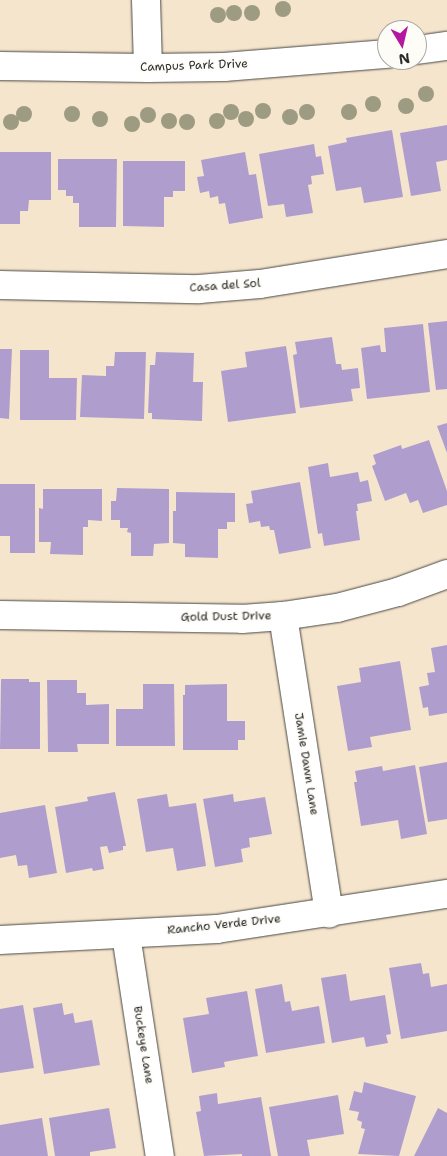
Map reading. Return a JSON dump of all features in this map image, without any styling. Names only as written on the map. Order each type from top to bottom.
[{"type":"street","points":[[146,0],[148,68]]},
{"type":"street","points":[[427,49],[447,46]]},
{"type":"street","name":"Campus Park Drive","points":[[0,66],[224,67],[377,55]]},
{"type":"street","name":"Casa del Sol","points":[[0,285],[199,289],[260,284],[447,254]]},
{"type":"street","name":"Gold Dust Drive","points":[[0,615],[242,619],[282,616],[337,608],[398,592],[447,574]]},
{"type":"street","name":"Jamie Dawn Lane","points":[[282,616],[329,913]]},
{"type":"street","name":"Rancho Verde Drive","points":[[0,940],[217,929],[447,894]]},
{"type":"street","name":"Buckeye Lane","points":[[126,934],[160,1156]]},
{"type":"building","points":[[447,125],[447,160],[436,162],[441,191],[411,196],[400,133]]},
{"type":"building","points":[[392,130],[403,197],[364,203],[361,187],[336,191],[328,146],[347,142],[346,138]]},
{"type":"building","points":[[314,144],[316,157],[321,156],[324,174],[311,176],[312,184],[308,185],[313,213],[286,217],[284,204],[268,206],[259,154]]},
{"type":"building","points":[[0,152],[51,152],[51,200],[29,200],[28,211],[20,211],[20,224],[0,224]]},
{"type":"building","points":[[245,152],[249,175],[256,174],[263,218],[229,224],[225,203],[219,204],[218,196],[210,198],[209,191],[200,193],[197,177],[204,176],[201,160]]},
{"type":"building","points":[[58,159],[117,159],[116,227],[79,227],[79,203],[73,203],[73,196],[66,196],[66,190],[58,190]]},
{"type":"building","points":[[123,161],[185,161],[185,191],[173,191],[173,197],[164,197],[164,227],[123,226]]},
{"type":"building","points":[[447,321],[447,389],[436,390],[428,323]]},
{"type":"building","points":[[423,324],[430,392],[367,399],[361,348],[380,345],[381,352],[386,352],[384,328]]},
{"type":"building","points":[[332,337],[336,364],[341,364],[342,370],[358,368],[360,388],[351,389],[353,401],[300,408],[293,355],[297,354],[295,342]]},
{"type":"building","points":[[286,346],[296,413],[228,422],[221,371],[247,367],[245,352]]},
{"type":"building","points":[[0,349],[12,349],[9,419],[0,418]]},
{"type":"building","points":[[20,350],[49,350],[49,378],[77,378],[76,420],[20,420]]},
{"type":"building","points":[[115,352],[146,352],[144,419],[80,417],[82,375],[106,376],[106,366],[114,366]]},
{"type":"building","points":[[156,352],[194,353],[193,382],[203,382],[202,421],[152,419],[152,413],[148,413],[150,365],[155,365]]},
{"type":"building","points":[[447,423],[447,453],[437,426]]},
{"type":"building","points":[[429,440],[447,491],[447,505],[423,513],[418,500],[410,503],[406,493],[385,501],[372,466],[376,464],[373,455],[401,445],[402,449]]},
{"type":"building","points":[[328,463],[330,477],[358,472],[360,482],[368,480],[372,501],[357,504],[358,511],[356,511],[360,540],[324,546],[322,533],[318,534],[308,467]]},
{"type":"building","points":[[300,482],[311,548],[279,554],[274,530],[270,530],[269,526],[261,527],[260,521],[249,523],[246,504],[253,503],[251,491]]},
{"type":"building","points":[[0,484],[35,484],[35,553],[10,553],[10,536],[0,536]]},
{"type":"building","points":[[117,488],[169,489],[169,543],[154,544],[153,556],[131,556],[131,533],[127,532],[128,528],[120,528],[120,520],[111,520],[111,501],[116,501]]},
{"type":"building","points":[[43,489],[102,489],[102,521],[88,520],[88,527],[83,527],[83,555],[50,554],[51,542],[39,542],[39,508],[43,509]]},
{"type":"building","points":[[176,492],[235,493],[235,522],[227,522],[227,529],[218,529],[218,558],[185,557],[185,544],[173,543],[173,511],[176,511]]},
{"type":"building","points":[[447,645],[447,713],[429,716],[428,707],[423,708],[419,687],[429,685],[427,673],[435,672],[431,648]]},
{"type":"building","points":[[400,661],[411,730],[370,737],[372,747],[348,751],[337,686],[361,682],[359,668]]},
{"type":"building","points":[[1,679],[29,679],[29,682],[40,682],[40,749],[0,749]]},
{"type":"building","points":[[47,680],[77,680],[77,693],[86,693],[86,705],[109,704],[109,744],[77,744],[78,752],[48,752]]},
{"type":"building","points":[[143,684],[174,684],[175,746],[116,746],[116,709],[143,709]]},
{"type":"building","points":[[227,684],[227,721],[245,721],[245,740],[238,740],[238,750],[183,750],[183,695],[185,695],[185,685]]},
{"type":"building","points":[[447,762],[447,819],[428,822],[419,767]]},
{"type":"building","points":[[415,765],[427,834],[401,839],[398,820],[361,826],[354,782],[357,782],[355,771],[382,766],[383,771]]},
{"type":"building","points":[[115,792],[126,846],[123,846],[123,850],[109,853],[107,846],[100,847],[104,869],[93,871],[92,868],[66,873],[55,807],[88,801],[87,797]]},
{"type":"building","points":[[167,794],[169,807],[196,803],[206,866],[177,871],[173,848],[146,852],[137,799]]},
{"type":"building","points":[[233,794],[234,802],[265,797],[272,834],[249,838],[250,847],[241,849],[243,862],[215,867],[203,799]]},
{"type":"building","points":[[45,805],[57,873],[29,878],[27,865],[18,866],[16,855],[0,858],[0,813]]},
{"type":"building","points":[[421,963],[423,974],[429,973],[431,987],[447,984],[447,1031],[401,1039],[389,968]]},
{"type":"building","points":[[346,974],[350,1001],[385,995],[391,1034],[386,1035],[388,1043],[366,1047],[364,1037],[332,1043],[321,978]]},
{"type":"building","points":[[282,984],[285,1002],[290,1001],[292,1011],[319,1006],[325,1043],[266,1053],[255,989]]},
{"type":"building","points":[[247,991],[258,1056],[224,1062],[225,1067],[192,1073],[183,1018],[209,1014],[206,998]]},
{"type":"building","points":[[62,1003],[64,1015],[73,1013],[75,1023],[92,1020],[100,1065],[44,1074],[33,1008]]},
{"type":"building","points":[[23,1005],[34,1068],[0,1073],[0,1009]]},
{"type":"building","points":[[364,1082],[416,1096],[399,1156],[358,1154],[365,1129],[361,1128],[362,1122],[357,1120],[359,1112],[349,1110],[354,1091],[362,1093]]},
{"type":"building","points":[[217,1093],[218,1104],[261,1097],[271,1156],[242,1156],[242,1154],[204,1156],[196,1112],[201,1111],[199,1096]]},
{"type":"building","points":[[338,1095],[344,1134],[307,1140],[310,1156],[278,1156],[269,1107]]},
{"type":"building","points":[[109,1108],[116,1148],[90,1152],[90,1156],[55,1156],[49,1118]]},
{"type":"building","points":[[438,1108],[447,1113],[447,1156],[414,1156]]},
{"type":"building","points":[[42,1118],[48,1156],[0,1156],[0,1125]]}]
